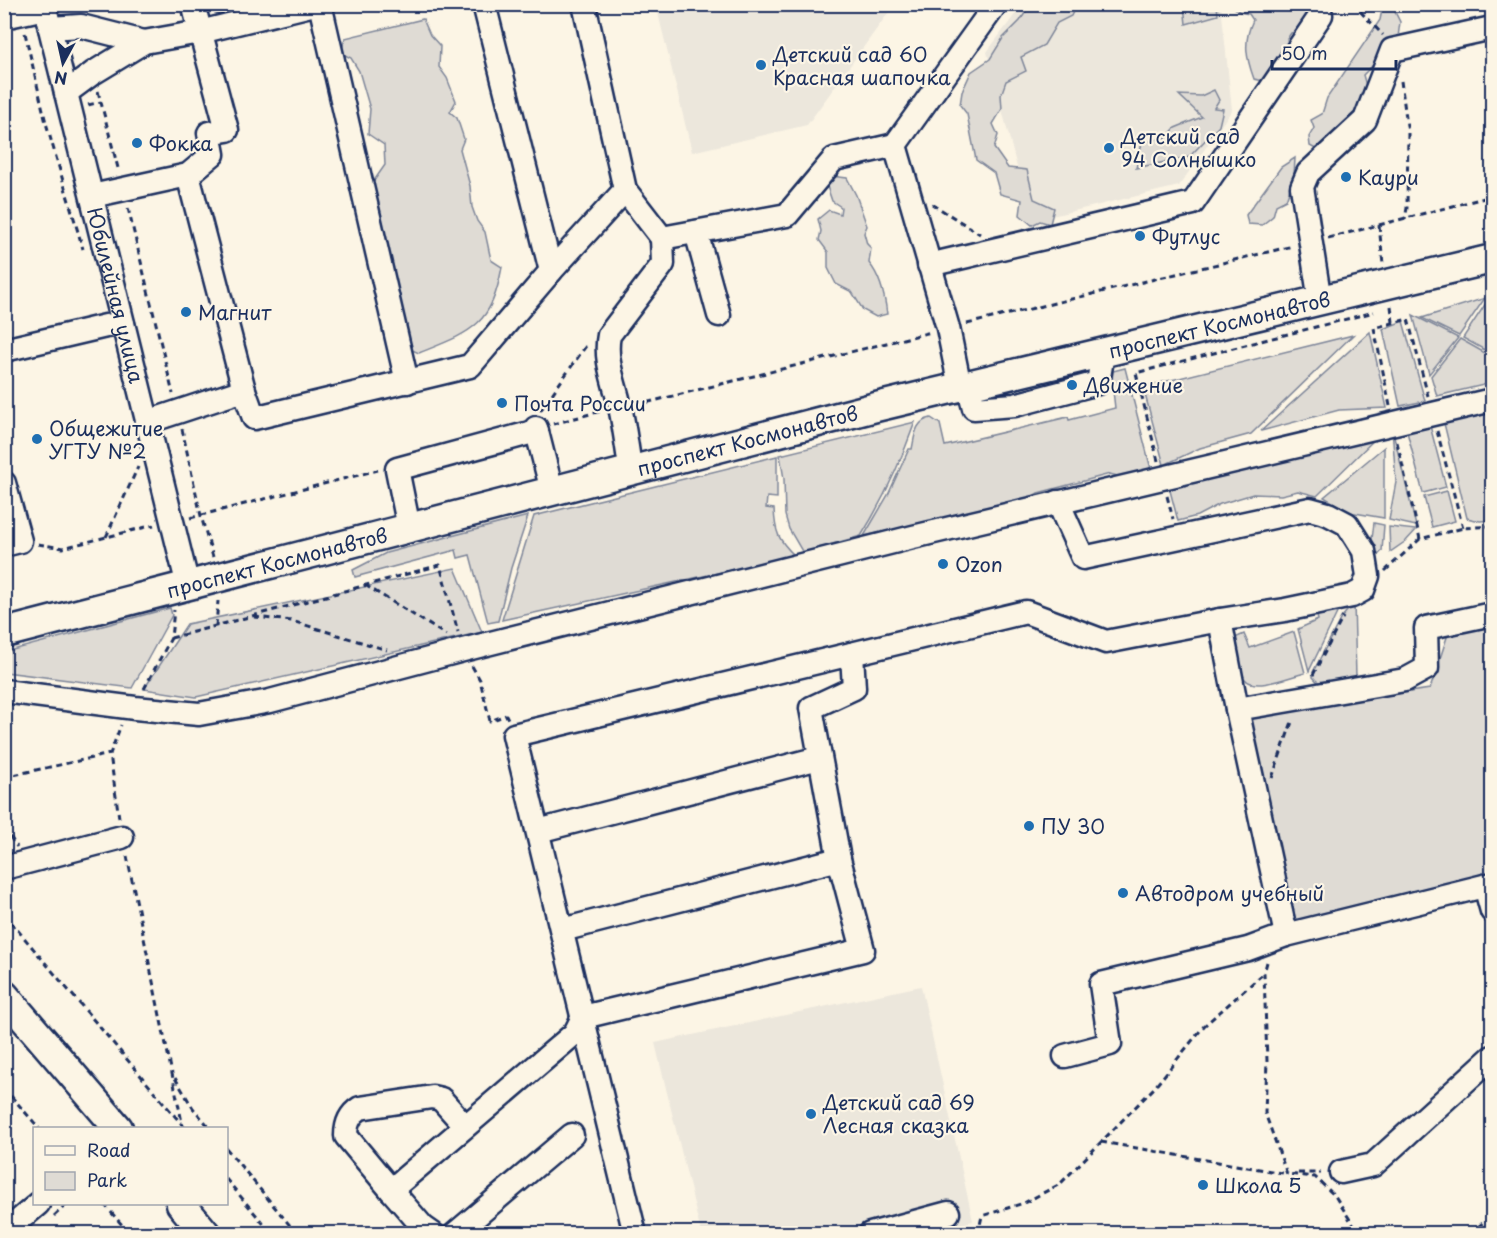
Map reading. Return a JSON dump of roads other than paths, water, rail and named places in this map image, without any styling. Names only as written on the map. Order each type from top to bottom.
[{"type":"main road","name":"проспект Космонавтов","points":[[4,633],[964,386],[1492,259]]},
{"type":"main road","points":[[4,994],[117,1127]]},
{"type":"main road","points":[[183,1205],[206,1233]]},
{"type":"street","points":[[92,196],[188,175],[213,154],[208,134],[226,130],[193,4]]},
{"type":"street","points":[[66,93],[93,73],[144,42],[200,32],[315,4]]},
{"type":"street","points":[[320,4],[407,382]]},
{"type":"street","points":[[484,4],[551,271]]},
{"type":"street","points":[[584,4],[625,190],[662,238],[663,264],[609,335],[607,356],[620,409],[631,472]]},
{"type":"street","points":[[662,238],[787,215],[834,159],[895,145],[996,4]]},
{"type":"street","points":[[929,265],[1001,248],[1138,206],[1193,203],[1321,15],[1318,4]]},
{"type":"street","points":[[13,15],[47,14],[81,26],[144,42]]},
{"type":"street","name":"Юбилейная улица","points":[[47,14],[147,422],[159,521],[180,588]]},
{"type":"street","points":[[1320,301],[1312,242],[1303,202],[1302,187],[1308,173],[1365,120],[1392,50],[1492,28]]},
{"type":"street","points":[[895,145],[964,386]]},
{"type":"street","points":[[188,175],[244,390],[254,418],[470,366],[551,271],[625,190]]},
{"type":"street","points":[[696,232],[719,315]]},
{"type":"street","points":[[4,351],[123,324]]},
{"type":"street","points":[[147,422],[244,390]]},
{"type":"street","points":[[4,691],[200,714],[241,707],[1162,477],[1391,414],[1431,406],[1492,400]]},
{"type":"street","points":[[409,528],[397,469],[537,430],[552,491]]},
{"type":"street","points":[[4,483],[12,543]]},
{"type":"street","points":[[635,1233],[514,735],[1026,612],[1106,642],[1352,596],[1363,590],[1368,576],[1364,550],[1347,524],[1328,514],[1310,509],[1083,558],[1058,502]]},
{"type":"street","points":[[1237,709],[1405,680],[1427,668],[1426,628],[1492,614]]},
{"type":"street","points":[[1220,620],[1280,938]]},
{"type":"street","points":[[583,1017],[863,950],[839,859],[811,708],[854,688],[852,654]]},
{"type":"street","points":[[537,831],[819,758]]},
{"type":"street","points":[[13,862],[122,837]]},
{"type":"street","points":[[562,930],[839,859]]},
{"type":"street","points":[[1065,1056],[1110,1044],[1101,984],[1489,885],[1492,911]]},
{"type":"street","points":[[391,1190],[575,1034],[583,1017]]},
{"type":"street","points":[[1341,1172],[1373,1165],[1492,1057]]},
{"type":"street","points":[[424,1231],[346,1136],[346,1127],[352,1113],[360,1108],[432,1096],[441,1099],[465,1126]]},
{"type":"street","points":[[455,1233],[573,1135]]},
{"type":"street","points":[[5,1233],[36,1205]]},
{"type":"street","points":[[870,1233],[948,1214]]},
{"type":"place","name":"Детский сад 60 Красная шапочка","points":[[761,65]]},
{"type":"place","name":"Фокка","points":[[137,143]]},
{"type":"place","name":"Детский сад 94 Солнышко","points":[[1109,148]]},
{"type":"place","name":"Каури","points":[[1346,177]]},
{"type":"place","name":"Футлус","points":[[1140,236]]},
{"type":"place","name":"Магнит","points":[[186,312]]},
{"type":"place","name":"Движение","points":[[1072,385]]},
{"type":"place","name":"Почта России","points":[[502,403]]},
{"type":"place","name":"Общежитие УГТУ №2","points":[[37,439]]},
{"type":"place","name":"Ozon","points":[[943,564]]},
{"type":"place","name":"ПУ 30","points":[[1029,826]]},
{"type":"place","name":"Автодром учебный","points":[[1123,893]]},
{"type":"place","name":"Детский сад 69 Лесная сказка","points":[[811,1114]]},
{"type":"place","name":"Школа 5","points":[[1203,1185]]}]
